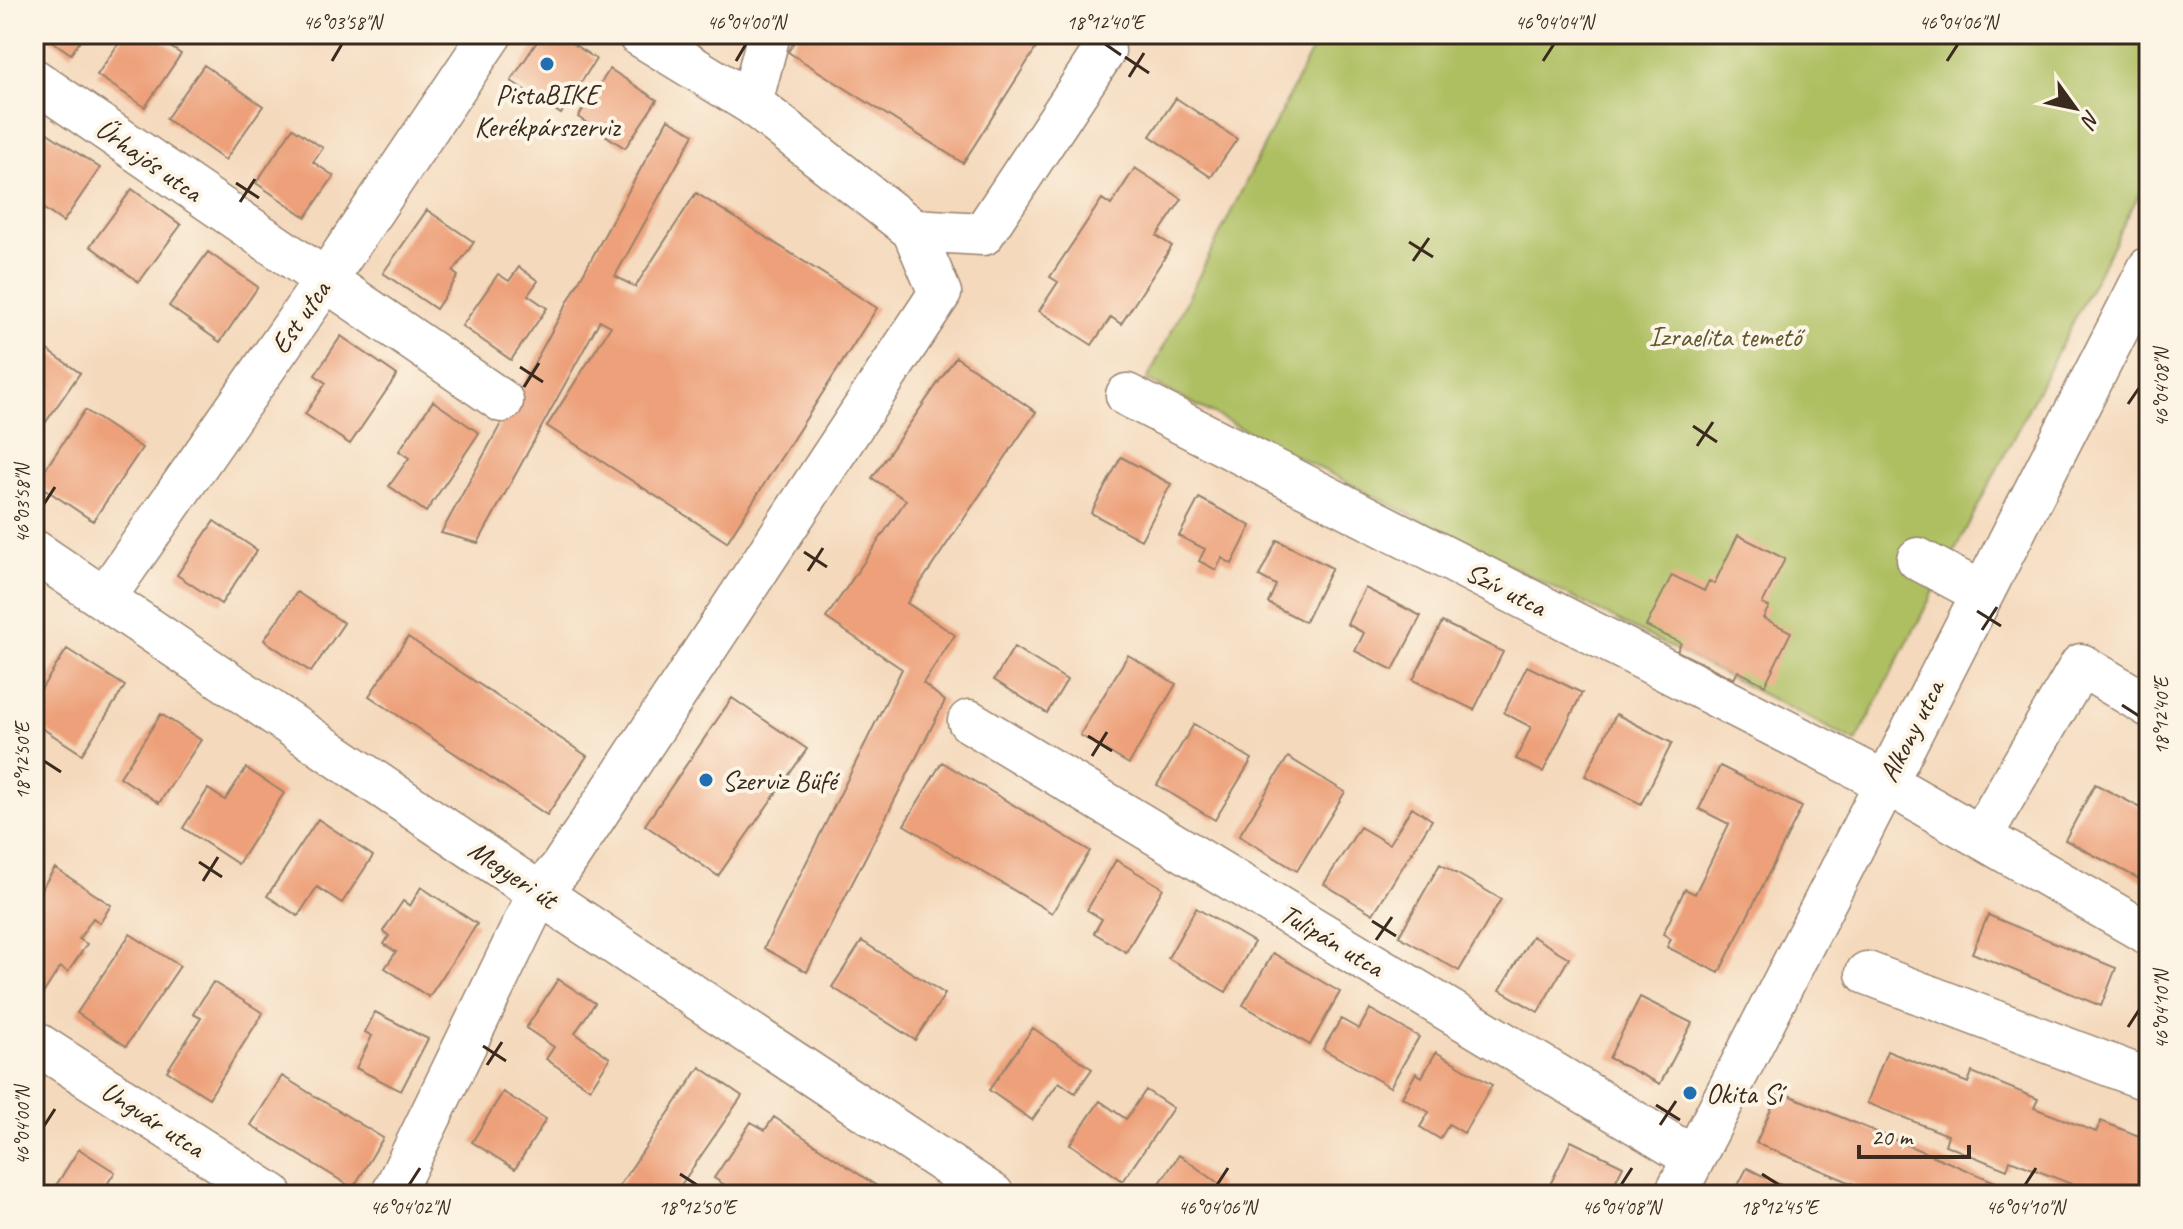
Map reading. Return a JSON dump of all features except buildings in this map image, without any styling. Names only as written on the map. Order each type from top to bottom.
[{"type":"street","name":"Est utca","points":[[105,597],[325,281],[491,34]]},
{"type":"street","points":[[638,34],[751,103],[913,230],[940,293]]},
{"type":"street","points":[[751,103],[769,34]]},
{"type":"street","points":[[392,1195],[539,893],[561,868],[940,293],[983,234],[1104,51]]},
{"type":"street","name":"Űrhajós utca","points":[[34,80],[502,401]]},
{"type":"street","points":[[913,230],[983,234]]},
{"type":"street","name":"Alkony utca","points":[[1675,1195],[2148,270]]},
{"type":"street","name":"Szív utca","points":[[1127,395],[1885,782],[2149,934]]},
{"type":"street","name":"Megyeri út","points":[[34,551],[993,1195]]},
{"type":"street","points":[[1918,559],[1982,593]]},
{"type":"street","points":[[1981,836],[2081,665],[2149,706]]},
{"type":"street","name":"Tulipán utca","points":[[969,721],[1694,1158]]},
{"type":"street","points":[[1867,973],[2149,1080]]},
{"type":"street","name":"Ungvár utca","points":[[34,1042],[272,1195]]},
{"type":"green space","name":"Izraelita temető","points":[[1320,34],[2149,34],[2149,175],[1856,742],[1147,380]]},
{"type":"place","name":"PistaBIKE Kerékpárszerviz","points":[[547,64]]},
{"type":"place","name":"Szerviz Büfé","points":[[706,780]]},
{"type":"place","name":"Okita Sí","points":[[1690,1093]]}]
